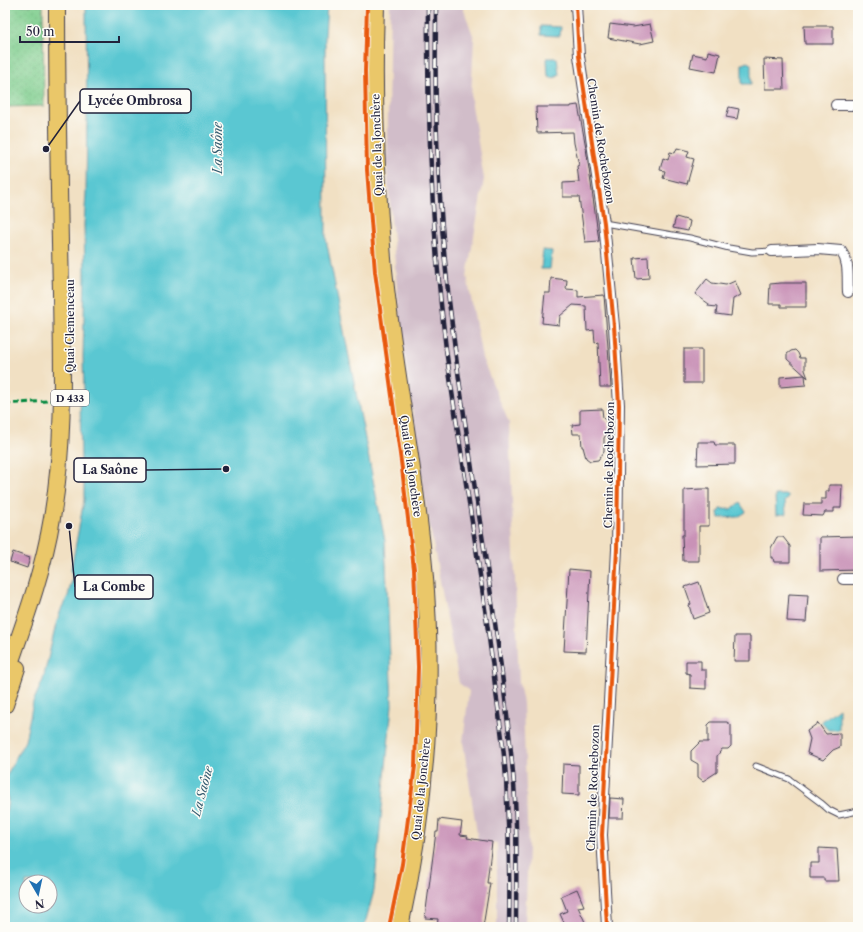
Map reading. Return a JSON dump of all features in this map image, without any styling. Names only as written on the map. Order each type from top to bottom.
[{"type":"main road","name":"Quai Clemenceau","points":[[5,678],[60,516],[68,455],[71,333],[67,110],[57,85],[57,5]]},
{"type":"main road","name":"Quai de la Jonchère","points":[[376,5],[374,72],[376,171],[384,271],[396,368],[419,517],[424,567],[428,666],[427,725],[419,815],[400,927]]},
{"type":"main road","name":"Quai Clemenceau","points":[[5,705],[41,596],[53,536]]},
{"type":"street","name":"Chemin de Rochebozon","points":[[576,5],[579,56],[604,223],[614,326],[619,405],[617,549],[602,835],[608,927]]},
{"type":"street","points":[[836,105],[858,105]]},
{"type":"street","points":[[772,251],[818,249],[841,251],[846,257],[848,292]]},
{"type":"street","points":[[843,579],[858,579]]},
{"type":"lane","points":[[604,223],[690,238],[752,252],[772,251]]},
{"type":"lane","points":[[756,766],[789,779],[829,810],[839,814],[858,811]]},
{"type":"shaded area","points":[[390,5],[462,5],[474,38],[471,99],[484,179],[467,276],[482,358],[509,423],[519,683],[523,703],[528,848],[525,927],[497,927],[497,843],[478,840],[463,742],[469,691],[459,683],[425,500],[400,323],[387,169]]},
{"type":"green space","points":[[5,5],[43,5],[44,106],[5,107]]},
{"type":"water","name":"La Saône","points":[[86,5],[327,5],[325,36],[326,239],[385,541],[392,705],[374,891],[364,927],[5,927],[5,819],[8,800],[5,789],[5,779],[25,741],[33,702],[43,680],[56,624],[68,596],[72,580],[71,570],[84,500],[84,483],[81,464],[80,395],[84,394],[84,224],[86,194]]},
{"type":"water","points":[[541,26],[561,27],[560,36],[541,35]]},
{"type":"water","points":[[547,58],[557,58],[559,75],[557,75],[557,77],[550,78],[550,76],[548,76]]},
{"type":"water","points":[[747,62],[751,64],[751,84],[742,84],[742,64]]},
{"type":"water","points":[[543,250],[552,251],[550,269],[541,269]]},
{"type":"water","points":[[775,495],[788,495],[788,499],[785,501],[786,514],[776,515]]},
{"type":"water","points":[[740,503],[746,512],[738,517],[719,518],[718,513],[720,509],[731,509]]},
{"type":"water","points":[[839,708],[839,730],[828,730],[821,722]]},
{"type":"building","points":[[610,24],[633,27],[650,24],[654,41],[640,44],[608,38]]},
{"type":"building","points":[[804,26],[833,26],[833,44],[805,44]]},
{"type":"building","points":[[708,51],[720,54],[716,72],[690,67],[693,54],[707,57]]},
{"type":"building","points":[[764,59],[783,60],[784,89],[765,89]]},
{"type":"building","points":[[578,105],[586,148],[599,241],[585,242],[579,197],[563,197],[563,183],[579,182],[577,166],[579,165],[573,132],[537,133],[536,107],[571,107]]},
{"type":"building","points":[[729,107],[739,109],[737,119],[726,117]]},
{"type":"building","points":[[677,148],[689,151],[687,157],[694,159],[687,184],[663,178],[665,171],[660,170],[663,158],[668,160],[670,152],[675,153]]},
{"type":"building","points":[[676,217],[690,221],[688,231],[673,228]]},
{"type":"building","points":[[648,257],[649,278],[636,279],[634,258]]},
{"type":"building","points":[[551,278],[567,280],[566,289],[578,290],[578,297],[604,295],[611,387],[600,387],[598,342],[595,343],[594,330],[587,331],[586,306],[573,305],[560,316],[559,325],[542,323],[545,293],[550,293]]},
{"type":"building","points":[[707,279],[712,283],[726,285],[735,281],[741,295],[733,299],[731,316],[716,314],[717,307],[708,306],[709,304],[695,294]]},
{"type":"building","points":[[806,283],[806,307],[781,307],[781,304],[769,304],[770,284]]},
{"type":"building","points":[[684,349],[702,349],[702,383],[684,383]]},
{"type":"building","points":[[795,350],[800,358],[805,358],[805,370],[808,378],[787,359],[787,354]]},
{"type":"building","points":[[805,375],[806,385],[780,387],[780,377]]},
{"type":"building","points":[[602,409],[603,418],[608,423],[609,430],[604,438],[604,452],[598,460],[590,461],[586,458],[582,447],[581,434],[573,434],[572,425],[580,424],[580,410]]},
{"type":"building","points":[[698,442],[714,442],[715,445],[735,445],[735,464],[697,465]]},
{"type":"building","points":[[829,485],[842,485],[841,508],[834,508],[834,512],[825,512],[823,516],[803,515],[804,504],[821,504],[821,499],[826,499],[826,491],[829,491]]},
{"type":"building","points":[[709,489],[709,526],[699,526],[699,561],[683,561],[682,535],[684,535],[684,490]]},
{"type":"building","points":[[858,536],[858,570],[820,571],[820,537]]},
{"type":"building","points":[[777,537],[783,537],[790,546],[790,562],[774,562],[773,558],[771,558],[771,548]]},
{"type":"building","points":[[13,552],[30,558],[27,568],[10,562]]},
{"type":"building","points":[[569,569],[590,571],[586,652],[564,651]]},
{"type":"building","points":[[699,582],[709,613],[693,619],[689,605],[691,604],[685,587]]},
{"type":"building","points":[[789,594],[808,595],[806,622],[787,621]]},
{"type":"building","points":[[735,636],[750,636],[750,661],[734,661]]},
{"type":"building","points":[[686,661],[701,661],[701,670],[706,670],[706,689],[690,688],[690,674],[686,673]]},
{"type":"building","points":[[711,722],[727,722],[731,725],[731,746],[728,749],[722,749],[717,756],[717,772],[703,781],[698,777],[698,764],[691,760],[691,751],[700,742],[708,742],[708,725]]},
{"type":"building","points":[[818,723],[826,734],[840,733],[840,747],[833,750],[823,760],[807,753],[810,739],[807,731]]},
{"type":"building","points":[[563,764],[579,765],[579,795],[562,794]]},
{"type":"building","points":[[610,798],[624,799],[623,818],[609,818]]},
{"type":"building","points":[[439,819],[462,822],[460,835],[468,836],[467,838],[492,842],[487,883],[490,883],[483,927],[437,927],[438,919],[425,918]]},
{"type":"building","points":[[819,848],[837,849],[839,881],[824,881],[824,878],[810,878],[810,863],[819,863]]},
{"type":"building","points":[[577,889],[584,906],[578,907],[585,922],[572,927],[566,927],[560,914],[567,911],[561,896]]},
{"type":"railway","points":[[428,5],[428,91],[431,177],[437,263],[446,349],[484,601],[504,755],[509,834],[509,927]]},
{"type":"railway","points":[[436,5],[437,137],[445,259],[462,402],[494,614],[508,720],[516,811],[516,927]]},
{"type":"marked path","points":[[5,404],[61,400]]},
{"type":"cycle path","points":[[367,5],[365,71],[367,170],[375,272],[414,569],[418,667],[415,766],[402,864],[389,927]]},
{"type":"cycle path","points":[[576,5],[579,56],[604,223],[614,326],[619,405],[617,549],[602,835],[607,927]]},
{"type":"place","name":"Lycée Ombrosa","points":[[46,149]]},
{"type":"place","name":"La Saône","points":[[226,469]]},
{"type":"place","name":"La Combe","points":[[69,526]]}]
